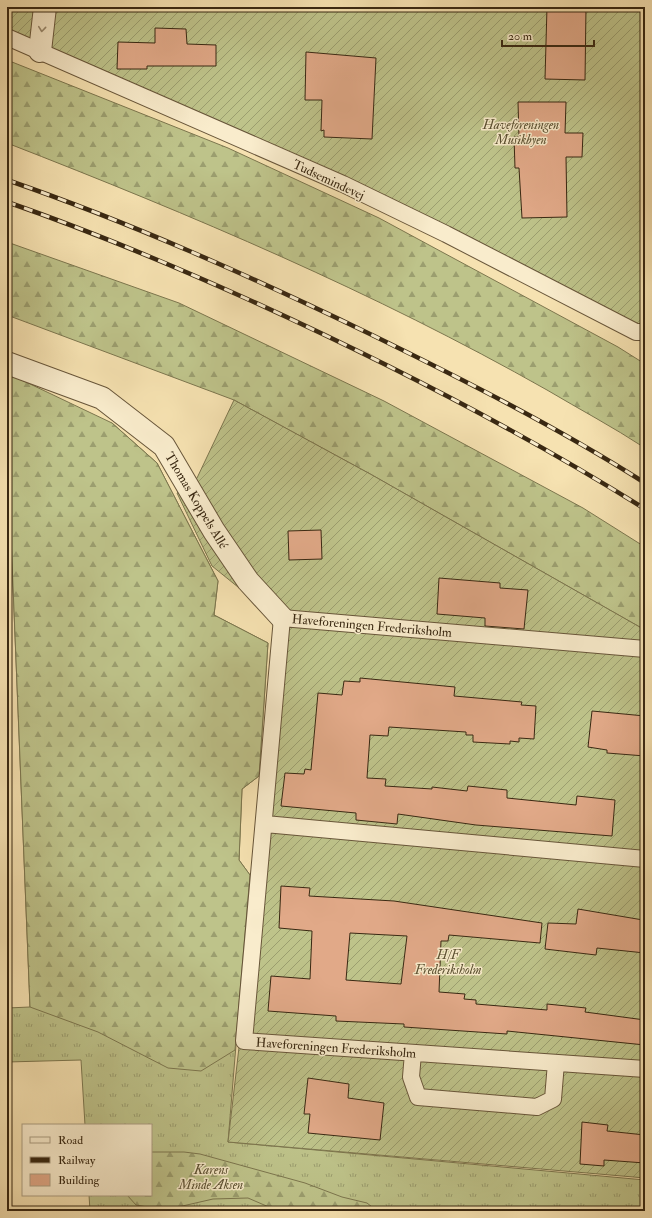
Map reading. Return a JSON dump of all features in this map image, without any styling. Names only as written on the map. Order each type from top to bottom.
[{"type":"street","points":[[40,51],[45,7]]},
{"type":"street","name":"Thomas Koppels Allé","points":[[7,363],[102,398],[164,446],[214,532],[248,582],[282,618]]},
{"type":"lane","name":"Tudsemindevej","points":[[7,37],[343,184],[446,234],[636,332],[645,332]]},
{"type":"lane","name":"Haveforeningen Frederiksholm","points":[[645,650],[282,618],[265,824],[244,1041],[645,1069]]},
{"type":"lane","points":[[265,824],[645,859]]},
{"type":"lane","points":[[413,1053],[411,1077],[418,1097],[537,1107],[553,1099],[556,1063]]},
{"type":"green space","name":"Haveforeningen Musikbyen","points":[[7,7],[645,7],[645,330],[629,320],[7,28]]},
{"type":"green space","points":[[7,60],[228,148],[379,218],[618,347],[645,364],[645,448],[547,390],[416,320],[214,227],[7,143]]},
{"type":"green space","points":[[7,242],[179,303],[384,401],[583,508],[645,547],[645,630],[372,475],[234,400],[7,315]]},
{"type":"green space","points":[[7,373],[112,423],[157,463],[218,581],[214,615],[268,643],[259,776],[242,789],[239,860],[250,875],[235,1050],[201,1071],[168,1068],[98,1032],[30,1007],[7,437]]},
{"type":"green space","name":"H/F Frederiksholm","points":[[234,400],[372,475],[645,630],[645,1178],[228,1142],[265,824],[275,617],[212,566],[177,493],[197,478]]},
{"type":"green space","name":"Karens Minde Aksen","points":[[112,423],[157,463],[218,581],[214,615],[268,643],[259,776],[242,789],[239,860],[250,875],[228,1142],[645,1180],[645,1211],[90,1211],[89,1196],[152,1196],[152,1124],[85,1124],[81,1060],[7,1062],[7,1008],[30,1007],[7,437]]},
{"type":"green space","name":"Karens Minde Aksen","points":[[152,1152],[184,1152],[200,1154],[305,1183],[342,1197],[367,1203],[377,1211],[278,1211],[248,1198],[213,1199],[165,1210],[136,1205],[128,1196],[152,1196]]},
{"type":"shaded area","points":[[256,1208],[261,1211],[204,1211],[215,1209]]},
{"type":"building","points":[[547,7],[586,7],[585,80],[545,79]]},
{"type":"building","points":[[155,28],[186,29],[187,44],[216,45],[216,66],[147,66],[147,69],[117,69],[118,42],[155,43]]},
{"type":"building","points":[[306,52],[376,58],[372,139],[324,137],[324,130],[321,131],[322,100],[305,100]]},
{"type":"building","points":[[518,102],[566,102],[565,133],[583,133],[582,157],[566,157],[567,217],[522,218],[519,168],[515,168],[514,137],[519,137]]},
{"type":"building","points":[[321,530],[322,559],[289,560],[288,531]]},
{"type":"building","points":[[439,578],[500,583],[500,588],[528,590],[524,629],[485,626],[485,618],[437,614]]},
{"type":"building","points":[[360,678],[455,687],[454,696],[522,702],[521,705],[536,706],[534,739],[519,738],[519,742],[510,741],[510,744],[473,742],[473,735],[466,735],[466,732],[389,727],[388,736],[370,735],[367,778],[386,779],[385,786],[432,789],[432,787],[467,791],[468,786],[507,790],[507,798],[576,805],[577,796],[615,800],[612,836],[476,825],[398,814],[397,824],[356,820],[356,813],[281,806],[285,773],[304,774],[305,769],[311,770],[318,693],[342,695],[344,681],[360,682]]},
{"type":"building","points":[[592,711],[645,716],[645,756],[607,753],[607,750],[588,747]]},
{"type":"building","points":[[281,886],[310,888],[309,896],[394,901],[542,923],[540,943],[449,935],[448,941],[441,941],[439,992],[465,994],[464,999],[476,1000],[476,1004],[547,1010],[547,1004],[586,1008],[585,1012],[645,1020],[645,1045],[507,1031],[507,1034],[404,1027],[404,1024],[336,1021],[336,1016],[268,1011],[271,976],[310,979],[312,931],[279,928]],"holes":[[[350,933],[407,936],[401,984],[346,980]]]},
{"type":"building","points":[[578,909],[643,920],[642,929],[645,929],[645,953],[597,948],[596,955],[545,949],[548,923],[576,924]]},
{"type":"building","points":[[308,1078],[349,1084],[348,1098],[384,1103],[380,1140],[308,1133],[310,1114],[304,1114]]},
{"type":"building","points":[[582,1122],[608,1125],[607,1131],[645,1135],[645,1163],[604,1160],[604,1166],[580,1164]]},
{"type":"railway","points":[[7,180],[100,214],[146,233],[326,313],[440,369],[544,423],[612,462],[645,483]]},
{"type":"railway","points":[[7,202],[97,235],[157,260],[245,298],[347,346],[498,423],[645,509]]}]
